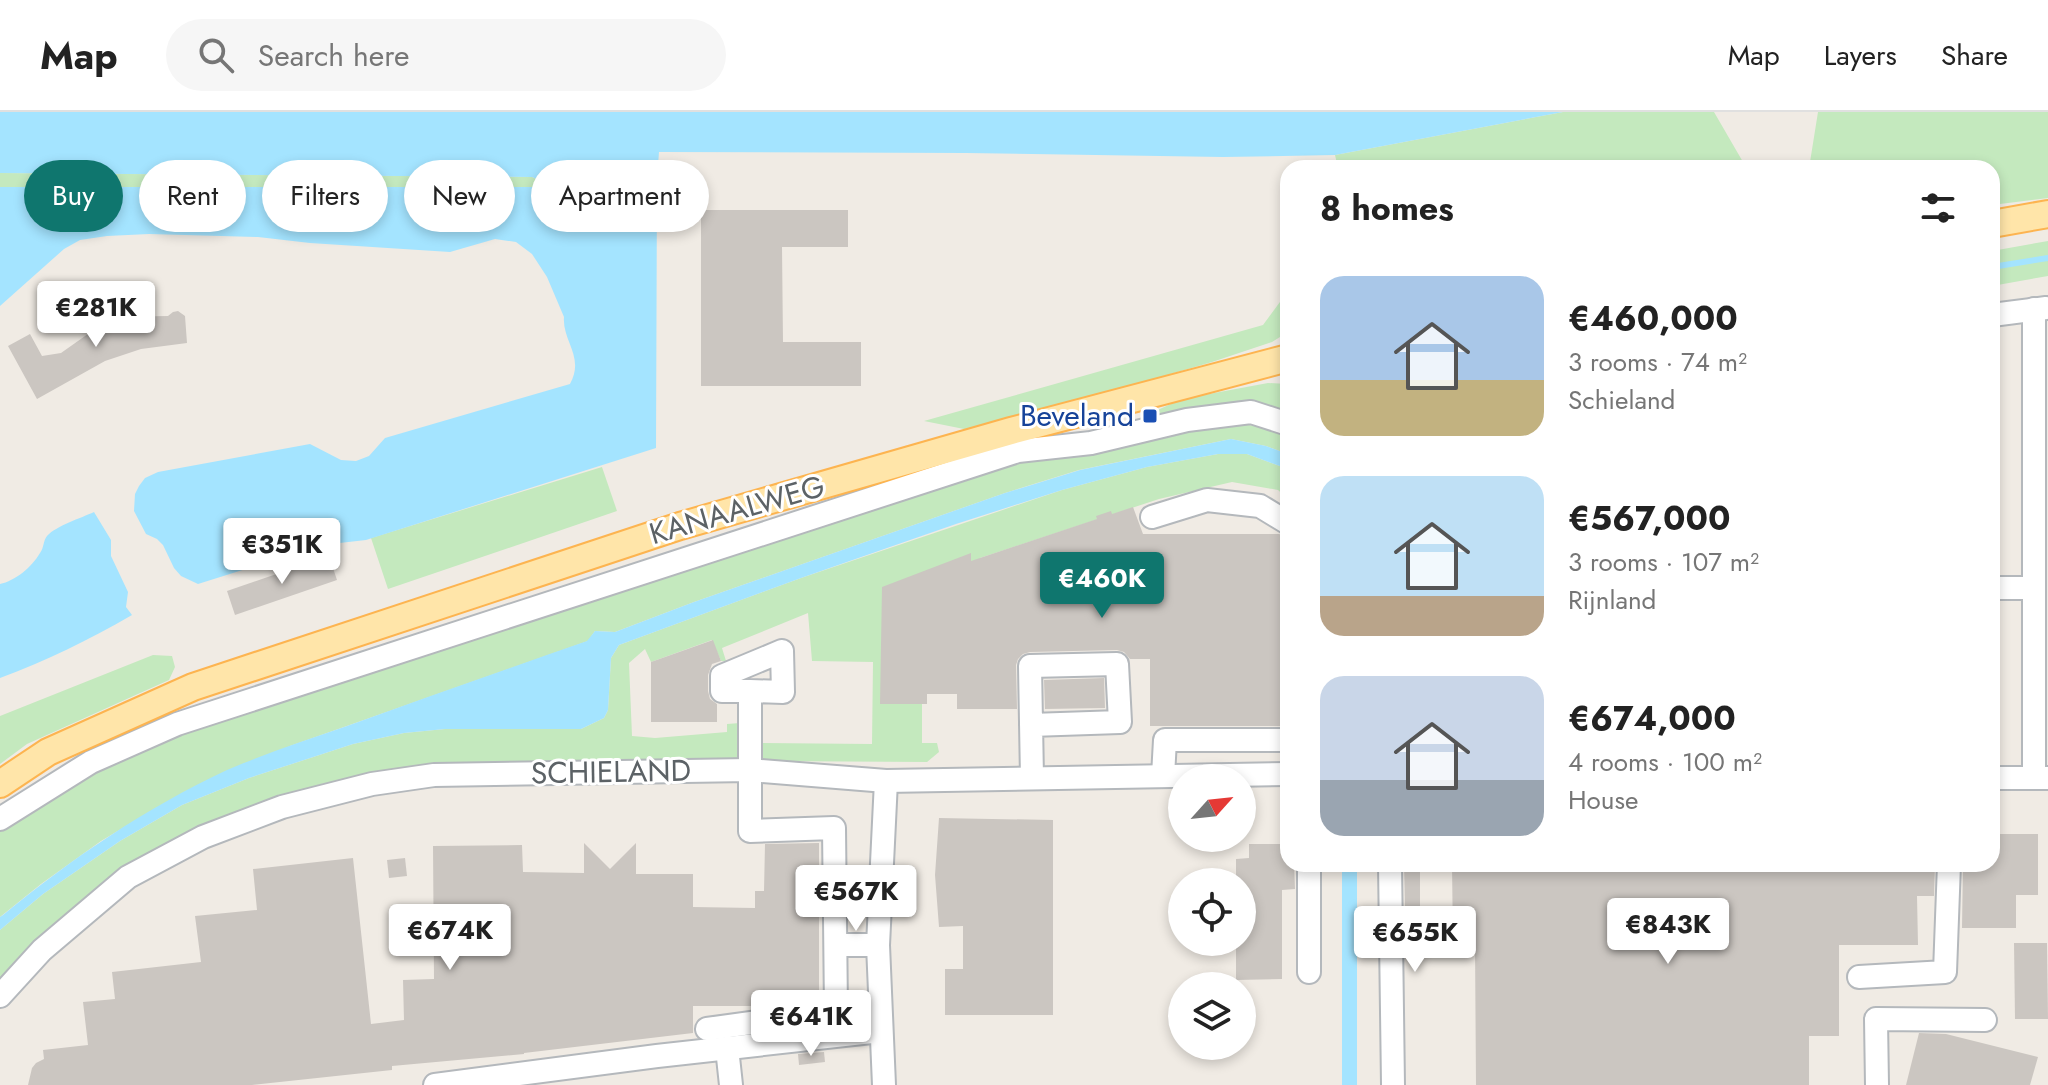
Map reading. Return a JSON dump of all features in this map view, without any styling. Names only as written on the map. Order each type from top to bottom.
[{"type":"main road","points":[[2000,223],[2048,214]]},
{"type":"main road","name":"KANAALWEG","points":[[0,784],[48,752],[193,687],[680,526],[1011,431],[1280,360]]},
{"type":"street","points":[[2000,314],[2041,308],[2034,588],[2041,778],[2000,778]]},
{"type":"street","name":"KANAALWEG","points":[[0,819],[91,762],[177,724],[1018,451],[1091,443],[1187,420],[1251,412],[1280,421]]},
{"type":"street","points":[[1152,517],[1207,500],[1260,506],[1280,518]]},
{"type":"street","points":[[2000,588],[2034,588]]},
{"type":"street","points":[[1031,725],[1120,722],[1117,664],[1030,666],[1031,725],[1032,778]]},
{"type":"street","points":[[193,687],[201,717]]},
{"type":"street","points":[[707,1029],[836,1011],[834,828],[750,831],[750,691]]},
{"type":"street","points":[[1163,776],[1165,740],[1280,740]]},
{"type":"street","name":"SCHIELAND","points":[[0,996],[42,950],[128,877],[203,837],[282,807],[372,784],[434,775],[749,770],[886,781],[1280,774]]},
{"type":"street","points":[[884,1085],[878,945],[886,781]]},
{"type":"street","points":[[1309,872],[1309,972]]},
{"type":"street","points":[[1390,872],[1393,1085]]},
{"type":"street","points":[[1859,977],[1945,972],[1949,872]]},
{"type":"street","points":[[836,945],[878,945]]},
{"type":"street","points":[[1877,1085],[1876,1019],[1985,1020]]},
{"type":"street","points":[[435,1085],[881,1031]]},
{"type":"street","points":[[727,1048],[731,1085]]},
{"type":"green space","points":[[1563,112],[1714,112],[1742,160],[1336,160],[1335,155]]},
{"type":"green space","points":[[1818,112],[2048,112],[2048,198],[2000,204],[2000,160],[1810,160]]},
{"type":"green space","points":[[0,173],[24,173],[24,187],[0,187]]},
{"type":"green space","points":[[123,174],[139,174],[139,187],[123,187]]},
{"type":"green space","points":[[246,175],[262,175],[262,187],[246,187]]},
{"type":"green space","points":[[388,176],[404,176],[404,187],[388,187]]},
{"type":"green space","points":[[515,177],[531,177],[531,187],[515,187]]},
{"type":"green space","points":[[2048,241],[2048,276],[2000,285],[2000,250]]},
{"type":"green space","points":[[1280,302],[1280,337],[1272,342],[974,431],[924,421],[1263,325]]},
{"type":"green space","points":[[1268,383],[1280,384],[1280,414],[1154,420],[1151,413],[1182,399]]},
{"type":"green space","points":[[1241,424],[1264,427],[1280,432],[1280,451],[1231,439],[1079,470],[1005,493],[615,632],[595,631],[588,641],[290,746],[158,807],[101,841],[0,917],[0,830],[44,798],[160,736],[1016,458],[1198,426]]},
{"type":"green space","points":[[1218,454],[1247,454],[1280,466],[1280,492],[1232,482],[1159,499],[980,558],[922,653],[922,743],[937,743],[939,752],[927,762],[761,761],[760,743],[872,744],[873,662],[812,661],[808,613],[722,648],[726,661],[721,661],[712,640],[651,662],[645,649],[629,663],[632,736],[655,738],[727,732],[727,724],[740,723],[739,760],[579,761],[397,768],[321,784],[235,815],[168,847],[0,983],[0,930],[43,894],[120,841],[182,805],[249,778],[353,744],[404,733],[445,729],[581,729],[604,718],[608,710],[611,658],[619,645],[801,578],[1062,490],[1147,467]]},
{"type":"green space","points":[[602,467],[617,511],[388,589],[371,538]]},
{"type":"green space","points":[[153,655],[172,656],[175,667],[169,680],[27,744],[0,764],[0,716]]},
{"type":"water","points":[[0,112],[1563,112],[1335,155],[1223,157],[659,152],[658,160],[531,160],[531,177],[515,177],[515,160],[404,160],[404,176],[388,176],[388,160],[262,160],[262,175],[246,175],[246,160],[139,160],[139,174],[123,174],[123,160],[24,160],[24,173],[0,173]]},
{"type":"water","points":[[0,187],[24,187],[24,232],[123,232],[123,187],[139,187],[139,232],[246,232],[246,187],[262,187],[262,232],[388,232],[388,187],[404,187],[404,232],[515,232],[515,187],[531,187],[531,232],[657,232],[656,448],[366,540],[322,545],[198,584],[181,576],[163,545],[146,534],[134,511],[135,494],[145,478],[158,472],[310,444],[341,460],[356,461],[369,456],[385,438],[570,384],[575,366],[564,317],[547,277],[532,254],[516,242],[495,239],[450,252],[258,237],[107,236],[80,240],[64,249],[0,306]]},
{"type":"water","points":[[1231,439],[1280,451],[1280,466],[1247,454],[1218,454],[1147,467],[1062,490],[801,578],[619,645],[611,658],[608,710],[604,718],[581,729],[445,729],[404,733],[353,744],[249,778],[182,805],[120,841],[43,894],[0,930],[0,917],[83,854],[168,801],[227,770],[587,641],[595,631],[615,632],[1005,493],[1080,470]]},
{"type":"water","points":[[94,512],[111,540],[111,556],[128,592],[126,607],[132,615],[67,650],[0,678],[0,584],[28,568],[51,532]]},
{"type":"water","points":[[1342,872],[1357,872],[1357,1085],[1342,1085]]},
{"type":"building","points":[[709,210],[848,210],[848,247],[782,247],[783,342],[861,342],[861,386],[701,386],[701,232],[709,232]]},
{"type":"building","points":[[178,311],[185,316],[187,343],[141,349],[105,361],[37,399],[8,346],[30,334],[42,356],[61,353],[112,317],[168,316]]},
{"type":"building","points":[[1133,507],[1143,534],[1280,534],[1280,726],[1150,726],[1150,659],[1130,659],[1117,650],[1023,654],[1016,665],[1017,709],[957,709],[957,694],[927,694],[927,704],[880,704],[882,587],[971,553],[971,561],[1097,519],[1096,516],[1111,511],[1112,514]]},
{"type":"building","points":[[329,556],[337,580],[235,615],[227,591]]},
{"type":"building","points":[[713,640],[721,661],[712,664],[708,691],[710,699],[717,704],[717,722],[651,722],[651,662]]},
{"type":"building","points":[[1104,678],[1105,708],[1045,709],[1044,680]]},
{"type":"building","points":[[939,818],[1053,820],[1053,1015],[945,1015],[945,969],[963,969],[963,926],[939,927],[935,875]]},
{"type":"building","points":[[2000,834],[2038,834],[2038,895],[2016,895],[2016,928],[1962,928],[1963,872],[2000,872]]},
{"type":"building","points":[[584,843],[610,869],[636,843],[636,874],[693,874],[693,907],[755,908],[755,891],[764,891],[765,844],[819,843],[819,999],[769,1006],[693,1006],[693,1033],[524,1054],[392,1066],[392,1070],[252,1085],[28,1085],[32,1068],[44,1059],[43,1050],[88,1045],[83,1002],[115,999],[112,972],[201,962],[195,916],[257,910],[253,869],[353,858],[371,1024],[404,1020],[403,980],[434,979],[433,846],[522,845],[523,872],[584,873]]},
{"type":"building","points":[[1256,844],[1280,844],[1280,872],[1294,872],[1295,889],[1282,890],[1282,979],[1256,980],[1256,972],[1236,972],[1236,956],[1256,956],[1256,868],[1236,868],[1236,859],[1249,858],[1249,852],[1256,852]]},
{"type":"building","points":[[405,858],[407,876],[389,878],[387,860]]},
{"type":"building","points":[[1404,872],[1420,872],[1420,908],[1405,908]]},
{"type":"building","points":[[1452,872],[1935,872],[1934,896],[1917,896],[1918,945],[1839,945],[1839,1036],[1809,1036],[1809,1085],[1476,1085],[1475,944],[1453,944]]},
{"type":"building","points":[[2014,943],[2047,943],[2048,1019],[2015,1019]]},
{"type":"building","points":[[1919,1033],[1946,1034],[2038,1057],[2030,1085],[1906,1085]]},
{"type":"building","points":[[824,1052],[825,1062],[799,1065],[798,1054]]},
{"type":"waterway","points":[[2000,266],[2048,258]]},
{"type":"place","name":"Beveland","points":[[1150,416]]}]
